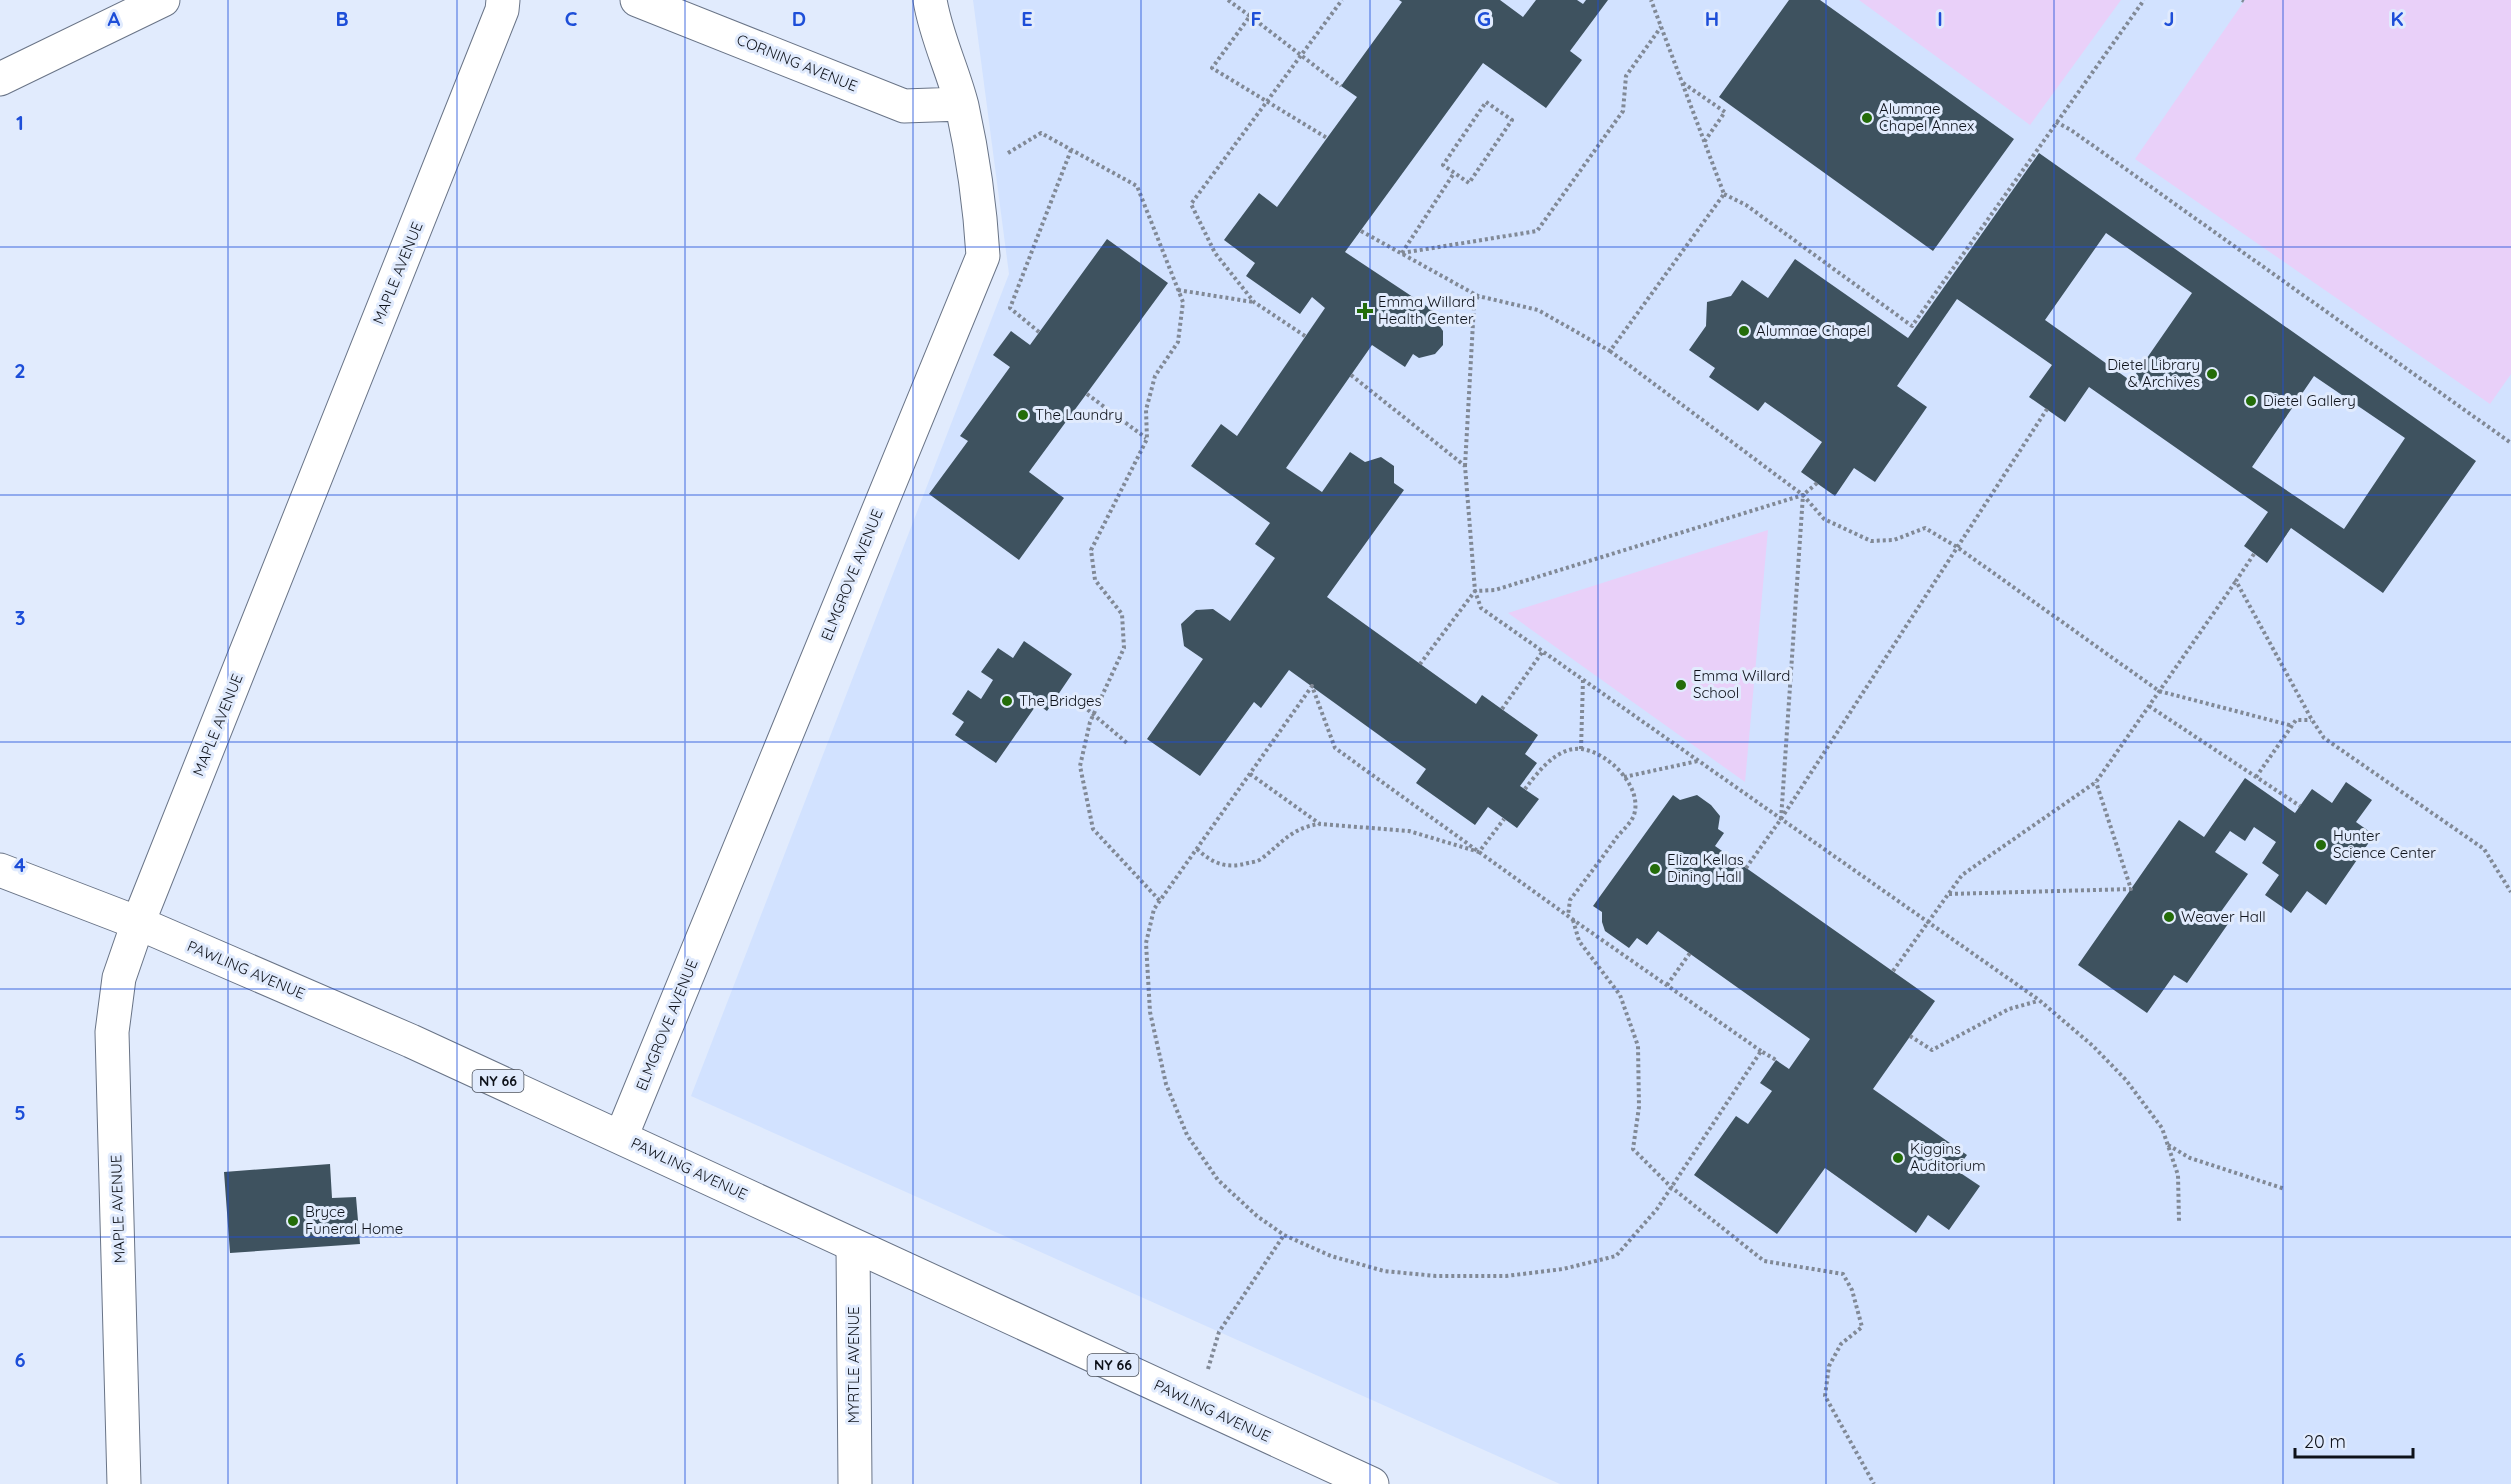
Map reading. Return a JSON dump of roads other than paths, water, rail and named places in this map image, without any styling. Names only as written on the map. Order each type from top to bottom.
[{"type":"street","points":[[0,79],[163,0]]},
{"type":"street","name":"MAPLE AVENUE","points":[[124,1484],[112,1032],[119,978],[138,923],[504,0]]},
{"type":"street","name":"CORNING AVENUE","points":[[637,0],[904,106],[961,104]]},
{"type":"street","name":"ELMGROVE AVENUE","points":[[621,1137],[984,256],[979,194],[961,104],[934,20],[930,0]]},
{"type":"street","name":"PAWLING AVENUE","points":[[0,870],[138,923],[411,1041],[1372,1484]]},
{"type":"street","name":"MYRTLE AVENUE","points":[[853,1246],[855,1484]]},
{"type":"place","name":"Alumnae Chapel Annex","points":[[1867,118]]},
{"type":"place","name":"Emma Willard Health Center","points":[[1365,311]]},
{"type":"place","name":"Alumnae Chapel","points":[[1744,331]]},
{"type":"place","name":"Dietel Library & Archives","points":[[2212,374]]},
{"type":"place","name":"Dietel Gallery","points":[[2251,401]]},
{"type":"place","name":"The Laundry","points":[[1023,415]]},
{"type":"place","name":"Emma Willard School","points":[[1681,685]]},
{"type":"place","name":"The Bridges","points":[[1007,701]]},
{"type":"place","name":"Hunter Science Center","points":[[2321,845]]},
{"type":"place","name":"Eliza Kellas Dining Hall","points":[[1655,869]]},
{"type":"place","name":"Weaver Hall","points":[[2169,917]]},
{"type":"place","name":"Kiggins Auditorium","points":[[1898,1158]]},
{"type":"place","name":"Bryce Funeral Home","points":[[293,1221]]}]
